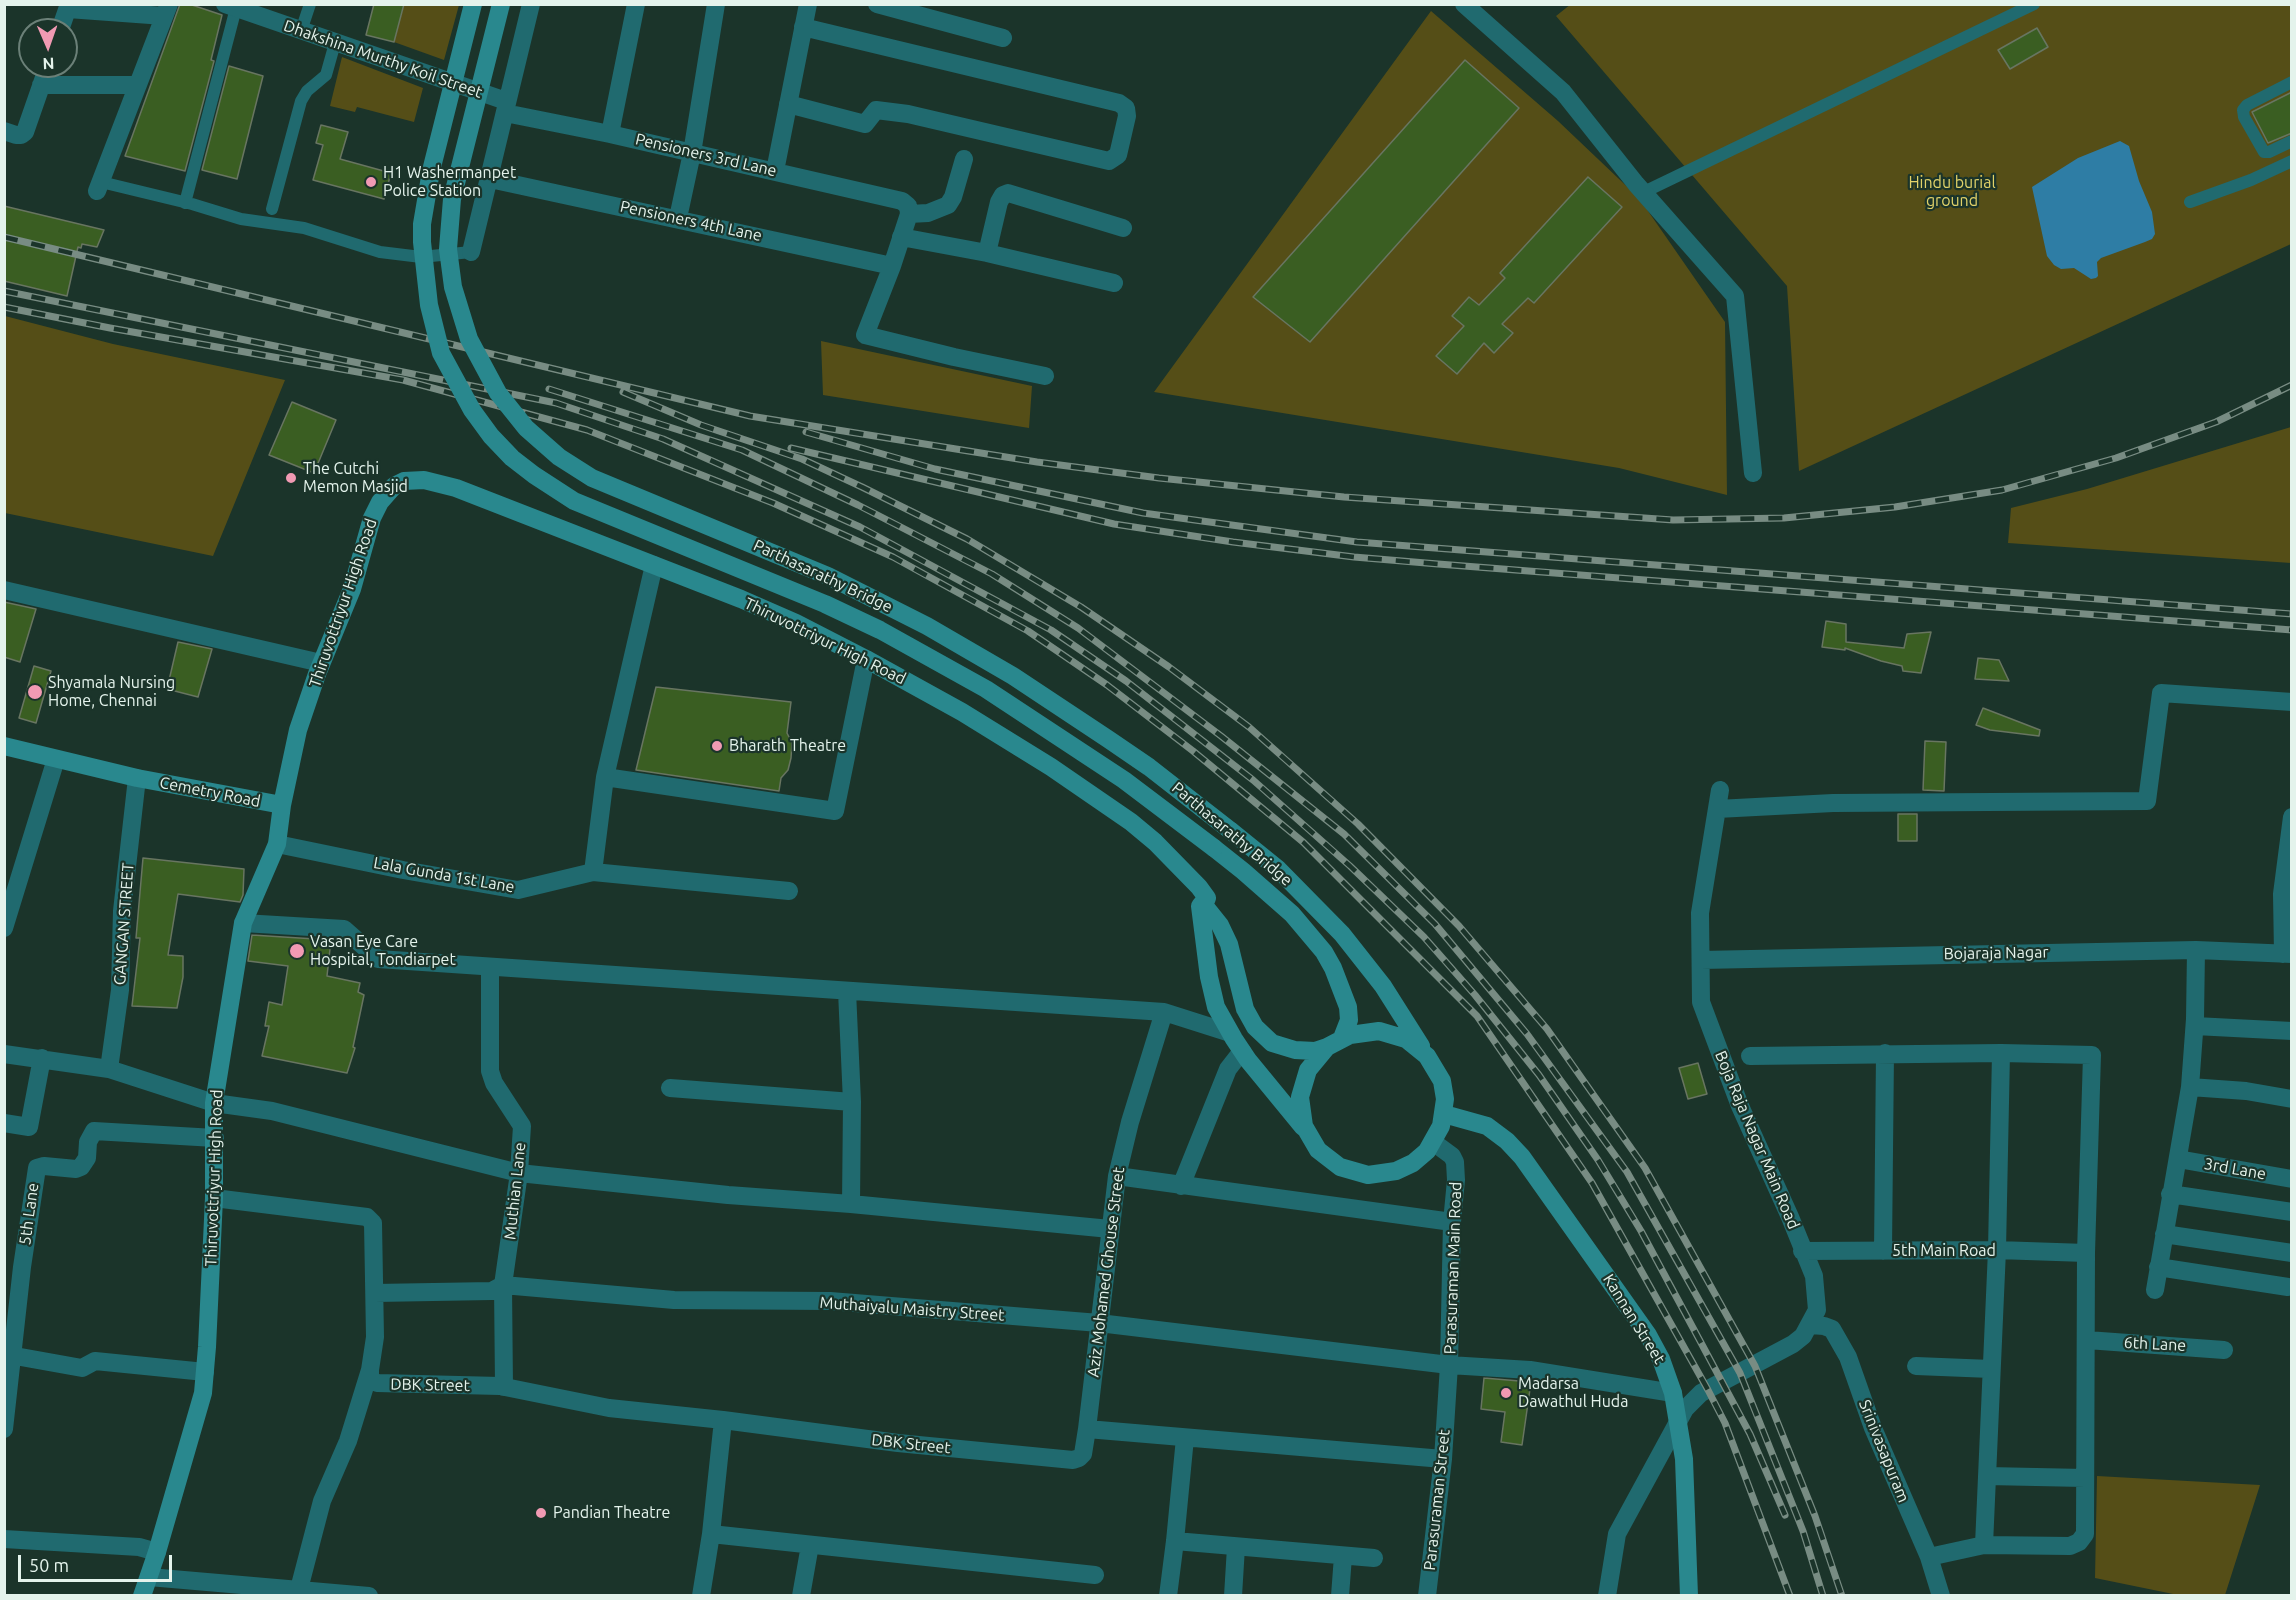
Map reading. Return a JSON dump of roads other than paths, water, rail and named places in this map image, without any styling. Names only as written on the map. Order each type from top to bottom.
[{"type":"main road","name":"Parthasarathy Bridge","points":[[473,4],[431,171],[422,224],[422,242],[429,305],[441,353],[471,410],[491,436],[512,458],[574,501],[825,604],[880,630],[986,689],[1124,780],[1243,870],[1292,914],[1324,952],[1333,968],[1348,1007],[1349,1020],[1342,1038]]},
{"type":"main road","name":"Parthasarathy Bridge","points":[[501,4],[452,199],[448,249],[455,297],[469,339],[498,393],[526,428],[559,457],[592,478],[828,576],[927,626],[1013,676],[1149,767],[1278,869],[1342,934],[1383,986],[1427,1056]]},
{"type":"main road","name":"Thiruvottriyur High Road","points":[[142,1596],[203,1393],[214,1198],[214,1103],[243,923],[277,844],[282,805],[298,730],[321,663],[351,589],[372,518],[387,491],[404,481],[424,480],[456,488],[769,611],[866,659],[1019,746],[1131,822],[1172,859],[1207,898],[1204,905],[1220,925],[1229,944],[1240,995],[1255,1027],[1272,1043],[1283,1048],[1306,1051],[1327,1047]]},
{"type":"main road","name":"Cemetry Road","points":[[4,746],[137,778],[282,805]]},
{"type":"main road","points":[[1207,898],[1200,906],[1216,1007],[1242,1051],[1318,1150],[1332,1163],[1349,1171],[1368,1175],[1387,1173],[1405,1167],[1427,1151],[1444,1114],[1445,1099],[1442,1081],[1427,1056],[1413,1044],[1388,1033],[1360,1032],[1342,1038],[1327,1047],[1308,1070],[1302,1087],[1301,1116],[1307,1134]]},
{"type":"main road","name":"Kannan Street","points":[[1444,1114],[1487,1126],[1508,1141],[1522,1157],[1648,1335],[1661,1359],[1673,1392],[1679,1420],[1687,1502],[1689,1596]]},
{"type":"street","points":[[471,252],[531,4]]},
{"type":"street","points":[[610,134],[636,4]]},
{"type":"street","points":[[678,218],[692,153],[716,4]]},
{"type":"street","points":[[775,171],[807,4]]},
{"type":"street","points":[[877,4],[1003,38]]},
{"type":"street","points":[[1464,4],[1563,92],[1644,192],[1735,296],[1753,473]]},
{"type":"street","name":"Dhakshina Murthy Koil Street","points":[[230,6],[506,107]]},
{"type":"street","points":[[69,7],[167,10],[99,187]]},
{"type":"street","points":[[788,104],[865,124],[876,110],[908,114],[1109,161],[1118,155],[1127,116],[1126,108],[1119,103],[803,27]]},
{"type":"street","points":[[4,131],[16,135],[25,132],[44,78]]},
{"type":"street","points":[[41,85],[138,85]]},
{"type":"street","name":"Pensioners 3rd Lane","points":[[506,107],[610,134],[775,171],[907,209]]},
{"type":"street","points":[[964,159],[948,205],[928,213],[907,209],[892,266],[865,335],[1045,376]]},
{"type":"street","name":"Pensioners 4th Lane","points":[[490,179],[892,266]]},
{"type":"street","points":[[987,253],[999,202],[1003,195],[1008,193],[1124,228]]},
{"type":"street","points":[[901,237],[987,253],[1114,282]]},
{"type":"street","points":[[593,872],[605,777],[654,565]]},
{"type":"street","points":[[4,590],[321,663]]},
{"type":"street","points":[[605,777],[835,811],[866,659]]},
{"type":"street","points":[[1717,809],[1833,803],[2146,801],[2161,693],[2292,702]]},
{"type":"street","points":[[6,918],[56,759]]},
{"type":"street","name":"GANGAN STREET","points":[[109,1069],[120,990],[122,911],[137,778]]},
{"type":"street","name":"Boja Raja Nagar Main Road","points":[[1720,790],[1700,913],[1701,1002],[1740,1106],[1790,1216],[1816,1284],[1816,1310],[1810,1325]]},
{"type":"street","points":[[2287,954],[2287,894],[2292,817]]},
{"type":"street","name":"Lala Gunda 1st Lane","points":[[277,844],[403,870],[518,890],[593,872],[789,891]]},
{"type":"street","points":[[243,923],[344,929],[378,959],[1164,1012],[1230,1033]]},
{"type":"street","points":[[2155,1290],[2190,1088],[2195,1026],[2196,950]]},
{"type":"street","name":"Bojaraja Nagar","points":[[1701,960],[2196,950],[2287,954]]},
{"type":"street","name":"Muthian Lane","points":[[490,968],[490,1071],[494,1083],[522,1126],[519,1173],[503,1286],[504,1387]]},
{"type":"street","points":[[847,991],[852,1102],[851,1204]]},
{"type":"street","name":"Aziz Mohamed Ghouse Street","points":[[1087,1430],[1117,1176],[1130,1122],[1164,1012]]},
{"type":"street","points":[[2195,1026],[2292,1030]]},
{"type":"street","points":[[1181,1186],[1228,1069],[1242,1051]]},
{"type":"street","points":[[1883,1251],[1885,1053]]},
{"type":"street","points":[[1750,1056],[1885,1053],[2092,1055],[2086,1253],[2085,1534],[2079,1542],[2070,1546],[1984,1545],[1929,1557]]},
{"type":"street","points":[[1984,1545],[1997,1250],[2001,1053]]},
{"type":"street","points":[[4,1054],[109,1069],[214,1103],[272,1111],[519,1173],[728,1195],[851,1204],[1110,1229]]},
{"type":"street","points":[[4,1123],[29,1127],[42,1058]]},
{"type":"street","points":[[670,1088],[852,1102]]},
{"type":"street","points":[[2190,1088],[2246,1091],[2292,1099]]},
{"type":"street","name":"5th Lane","points":[[4,1429],[9,1355],[37,1168],[44,1166],[76,1169],[81,1167],[87,1158],[88,1142],[94,1131],[215,1138]]},
{"type":"street","name":"Parasuraman Main Road","points":[[1433,1142],[1448,1152],[1455,1162],[1456,1180],[1452,1222],[1446,1404]]},
{"type":"street","name":"3rd Lane","points":[[2178,1159],[2292,1179]]},
{"type":"street","points":[[1117,1176],[1452,1222]]},
{"type":"street","points":[[2170,1194],[2292,1212]]},
{"type":"street","points":[[214,1198],[370,1218],[374,1226],[375,1337],[370,1370],[348,1441],[322,1501],[299,1589]]},
{"type":"street","points":[[2164,1234],[2292,1253]]},
{"type":"street","name":"5th Main Road","points":[[1802,1251],[1997,1250],[2086,1253]]},
{"type":"street","points":[[2158,1267],[2288,1287]]},
{"type":"street","name":"Muthaiyalu Maistry Street","points":[[375,1293],[492,1291],[503,1286],[674,1300],[830,1301],[1099,1323],[1449,1365],[1530,1370],[1673,1392]]},
{"type":"street","points":[[1607,1596],[1617,1534],[1685,1409],[1701,1393],[1793,1344],[1803,1336],[1810,1325]]},
{"type":"street","name":"Srinivasapuram","points":[[1810,1325],[1832,1329],[1848,1357],[1873,1428],[1929,1557],[1941,1596]]},
{"type":"street","name":"6th Lane","points":[[2087,1340],[2224,1350]]},
{"type":"street","points":[[9,1355],[82,1368],[95,1361],[205,1372]]},
{"type":"street","points":[[1916,1366],[1992,1369]]},
{"type":"street","name":"DBK Street","points":[[370,1370],[370,1379],[377,1383],[504,1387],[609,1408],[898,1443],[1073,1460],[1083,1454],[1087,1430]]},
{"type":"street","name":"Parasuraman Street","points":[[1427,1596],[1443,1459],[1446,1404]]},
{"type":"street","points":[[701,1596],[711,1534],[723,1420]]},
{"type":"street","points":[[1087,1430],[1443,1459]]},
{"type":"street","points":[[1168,1596],[1185,1438]]},
{"type":"street","points":[[1987,1476],[2085,1478]]},
{"type":"street","points":[[711,1534],[1095,1575]]},
{"type":"street","points":[[4,1539],[139,1548],[157,1552]]},
{"type":"street","points":[[1175,1541],[1374,1558]]},
{"type":"street","points":[[801,1596],[810,1545]]},
{"type":"street","points":[[1233,1596],[1236,1547]]},
{"type":"street","points":[[1340,1596],[1343,1556]]},
{"type":"street","points":[[149,1577],[369,1596]]},
{"type":"lane","points":[[302,31],[310,4]]},
{"type":"lane","points":[[1644,192],[2034,4]]},
{"type":"lane","points":[[185,203],[230,6]]},
{"type":"lane","points":[[272,210],[301,101],[327,72],[335,43]]},
{"type":"lane","points":[[2292,82],[2247,105],[2243,110],[2244,117],[2264,152],[2269,152],[2292,141]]},
{"type":"lane","points":[[2190,202],[2251,180],[2292,161]]},
{"type":"lane","points":[[99,187],[185,203],[241,219],[304,228],[380,252],[421,257],[471,252]]},
{"type":"water","points":[[2120,141],[2129,146],[2139,181],[2152,212],[2155,234],[2152,239],[2101,258],[2097,262],[2098,276],[2091,279],[2074,268],[2061,269],[2054,265],[2047,256],[2032,187],[2078,158]]},
{"type":"railway","points":[[4,237],[750,416],[1037,462],[1159,478],[1344,497],[1673,520],[1784,518],[1895,507],[2002,490],[2116,458],[2216,422],[2292,385]]},
{"type":"railway","points":[[4,291],[556,403],[663,439],[860,527],[1051,630],[1126,681],[1253,780],[1350,866],[1424,937],[1475,995],[1539,1075],[1598,1160],[1641,1231],[1750,1434],[1785,1515]]},
{"type":"railway","points":[[4,307],[403,380],[587,430],[773,503],[893,557],[1028,631],[1107,685],[1193,751],[1303,842],[1477,1016],[1592,1183],[1708,1390],[1725,1423],[1790,1596]]},
{"type":"railway","points":[[549,389],[742,450],[858,505],[992,574],[1078,628],[1221,736],[1344,834],[1435,924],[1527,1034],[1627,1172],[1740,1373],[1803,1531],[1823,1596]]},
{"type":"railway","points":[[623,392],[701,425],[802,459],[967,539],[1081,607],[1169,667],[1249,727],[1358,824],[1459,926],[1547,1029],[1645,1168],[1755,1366],[1815,1516],[1842,1596]]},
{"type":"railway","points":[[806,432],[935,469],[1143,513],[1357,542],[2292,614]]},
{"type":"railway","points":[[791,448],[1114,524],[1354,557],[2292,630]]},
{"type":"place","name":"H1 Washermanpet Police Station","points":[[371,182]]},
{"type":"place","name":"The Cutchi Memon Masjid","points":[[291,478]]},
{"type":"place","name":"Shyamala Nursing Home, Chennai","points":[[35,692]]},
{"type":"place","name":"Bharath Theatre","points":[[717,746]]},
{"type":"place","name":"Vasan Eye Care Hospital, Tondiarpet","points":[[297,951]]},
{"type":"place","name":"Madarsa Dawathul Huda","points":[[1506,1393]]},
{"type":"place","name":"Pandian Theatre","points":[[541,1513]]},
{"type":"park label","name":"Hindu burial ground","points":[[1952,192]]}]
